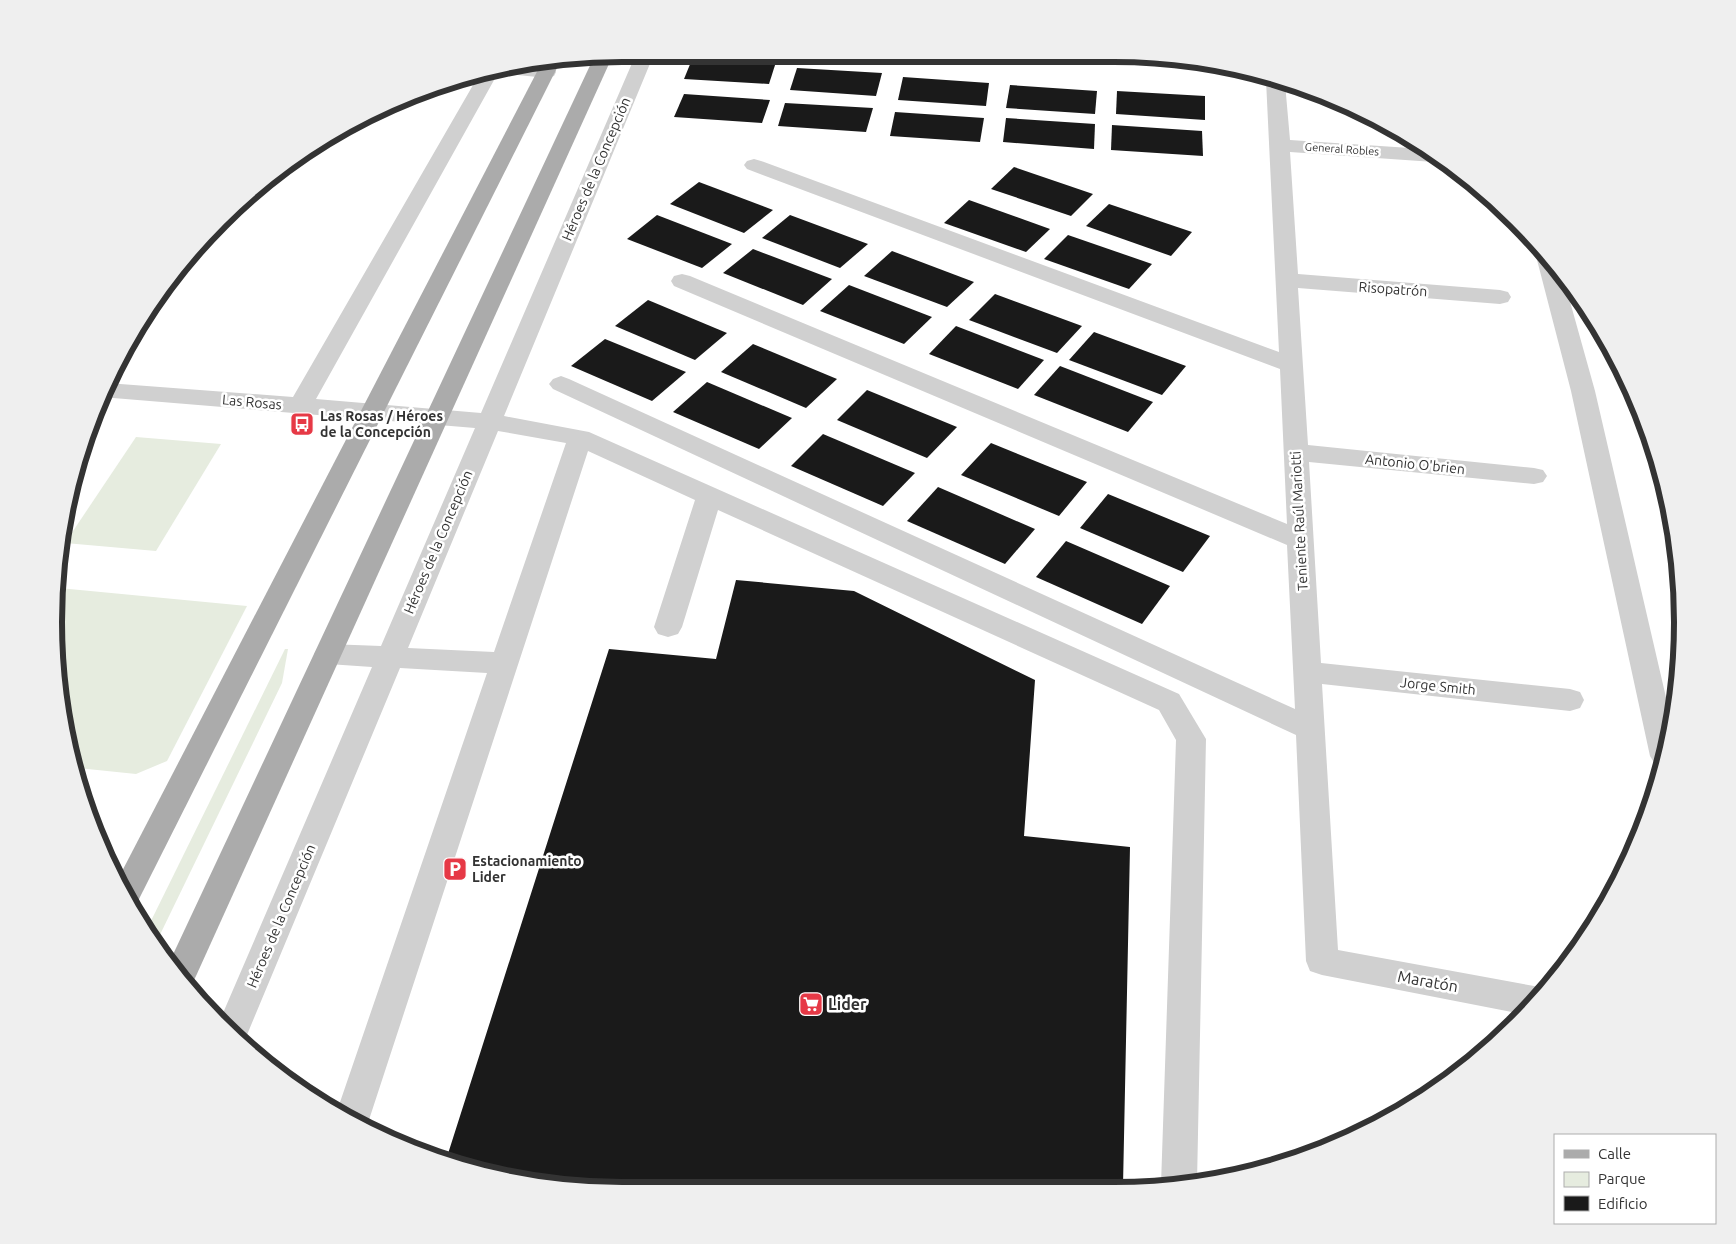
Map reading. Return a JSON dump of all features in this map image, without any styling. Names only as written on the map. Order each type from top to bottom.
[{"type":"main road","points":[[182,968],[600,64]]},
{"type":"main road","points":[[129,887],[549,68]]},
{"type":"street","name":"Héroes de la Concepción","points":[[234,1026],[642,63]]},
{"type":"street","points":[[300,406],[485,80]]},
{"type":"street","name":"Teniente Raúl Mariotti","points":[[1276,87],[1322,962]]},
{"type":"street","name":"General Robles","points":[[1280,145],[1422,155]]},
{"type":"street","points":[[754,165],[1291,365]]},
{"type":"street","points":[[1552,273],[1583,391],[1661,739]]},
{"type":"street","name":"Risopatrón","points":[[1287,280],[1500,297]]},
{"type":"street","points":[[682,281],[1300,540]]},
{"type":"street","points":[[561,384],[1309,728]]},
{"type":"street","name":"Las Rosas","points":[[113,391],[489,421],[580,438],[1169,702],[1191,739],[1179,1178]]},
{"type":"street","points":[[354,1113],[580,438]]},
{"type":"street","name":"Antonio O'brien","points":[[1296,452],[1534,476]]},
{"type":"street","points":[[668,627],[708,496]]},
{"type":"street","points":[[328,654],[505,663]]},
{"type":"street","name":"Jorge Smith","points":[[1307,672],[1570,700]]},
{"type":"street","name":"Maratón","points":[[1322,962],[1527,1000]]},
{"type":"green space","points":[[136,437],[221,444],[156,551],[68,543],[69,537]]},
{"type":"green space","points":[[64,588],[247,606],[167,761],[136,774],[82,768],[73,731],[67,695],[62,622]]},
{"type":"green space","points":[[285,649],[288,649],[282,683],[159,936],[150,922]]},
{"type":"building","points":[[691,63],[776,63],[769,84],[684,79]]},
{"type":"building","points":[[797,68],[882,73],[876,96],[790,90]]},
{"type":"building","points":[[903,77],[989,83],[986,106],[898,100]]},
{"type":"building","points":[[1010,85],[1097,91],[1095,114],[1006,108]]},
{"type":"building","points":[[1117,91],[1205,96],[1205,120],[1116,114]]},
{"type":"building","points":[[684,94],[770,100],[762,123],[674,117]]},
{"type":"building","points":[[785,103],[873,108],[866,132],[778,126]]},
{"type":"building","points":[[895,112],[984,118],[980,142],[890,136]]},
{"type":"building","points":[[1006,118],[1095,124],[1094,149],[1003,142]]},
{"type":"building","points":[[1112,125],[1202,131],[1203,156],[1111,150]]},
{"type":"building","points":[[1014,167],[1093,194],[1071,216],[991,189]]},
{"type":"building","points":[[699,182],[773,210],[744,233],[670,204]]},
{"type":"building","points":[[969,200],[1050,229],[1026,252],[944,223]]},
{"type":"building","points":[[1109,204],[1192,232],[1171,256],[1086,226]]},
{"type":"building","points":[[657,215],[732,244],[702,268],[627,239]]},
{"type":"building","points":[[790,215],[868,244],[840,268],[762,238]]},
{"type":"building","points":[[1068,235],[1152,264],[1129,289],[1044,259]]},
{"type":"building","points":[[753,249],[832,279],[803,305],[723,273]]},
{"type":"building","points":[[892,251],[974,282],[947,307],[864,276]]},
{"type":"building","points":[[849,285],[932,317],[904,344],[820,311]]},
{"type":"building","points":[[995,294],[1082,326],[1057,353],[969,320]]},
{"type":"building","points":[[648,300],[727,333],[695,360],[615,326]]},
{"type":"building","points":[[956,326],[1044,360],[1018,389],[929,354]]},
{"type":"building","points":[[1094,332],[1186,366],[1162,395],[1069,360]]},
{"type":"building","points":[[605,339],[686,372],[652,401],[571,366]]},
{"type":"building","points":[[753,344],[837,379],[806,408],[721,372]]},
{"type":"building","points":[[1060,366],[1153,402],[1128,432],[1034,395]]},
{"type":"building","points":[[707,382],[792,418],[759,449],[673,412]]},
{"type":"building","points":[[867,390],[957,427],[927,458],[837,420]]},
{"type":"building","points":[[823,434],[915,473],[883,506],[791,466]]},
{"type":"building","points":[[991,443],[1087,482],[1059,516],[961,475]]},
{"type":"building","points":[[938,487],[1035,529],[1005,564],[907,521]]},
{"type":"building","points":[[1108,494],[1210,536],[1183,572],[1080,528]]},
{"type":"building","points":[[1066,541],[1170,586],[1142,624],[1036,577]]},
{"type":"building","name":"Lider","points":[[736,580],[854,591],[1035,680],[1024,836],[1130,847],[1123,1182],[622,1182],[549,1177],[513,1171],[448,1154],[609,649],[716,659]]},
{"type":"place","name":"Las Rosas / Héroes de la Concepción","points":[[302,424]]},
{"type":"place","name":"Estacionamiento Lider","points":[[455,869]]},
{"type":"place","name":"Lider","points":[[811,1004]]}]
